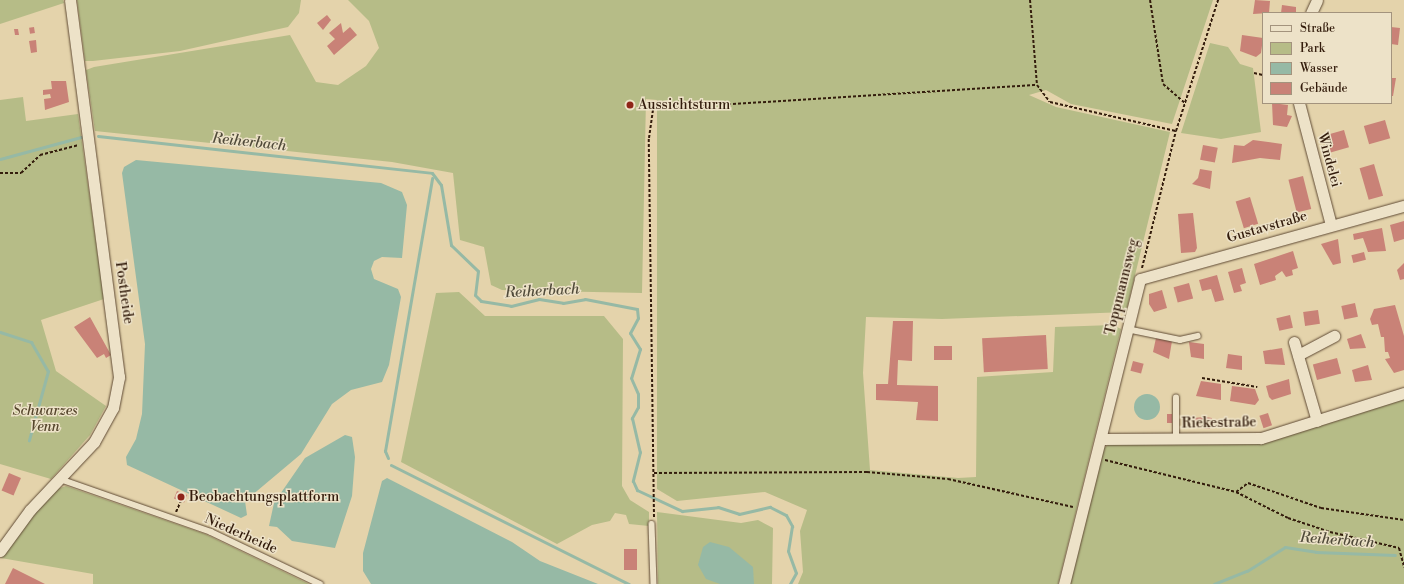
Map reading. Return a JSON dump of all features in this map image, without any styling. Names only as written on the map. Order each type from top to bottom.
[{"type":"street","name":"Postheide","points":[[0,551],[20,522],[60,479],[103,428],[113,408],[119,377],[70,0]]},
{"type":"street","points":[[1311,12],[1317,0]]},
{"type":"street","name":"Windelei","points":[[1299,104],[1331,225]]},
{"type":"street","name":"Gustavstraße","points":[[1140,279],[1404,206]]},
{"type":"street","name":"Toppmannsweg","points":[[1064,584],[1140,279]]},
{"type":"street","points":[[1298,355],[1334,336]]},
{"type":"street","points":[[1294,342],[1316,421]]},
{"type":"street","name":"Riekestraße","points":[[1101,439],[1261,438],[1404,393]]},
{"type":"lane","points":[[1127,329],[1180,340],[1198,336]]},
{"type":"lane","points":[[1176,398],[1176,439]]},
{"type":"lane","name":"Niederheide","points":[[60,479],[211,532],[320,584]]},
{"type":"lane","points":[[652,524],[654,584]]},
{"type":"path","points":[[1030,0],[1037,85],[1050,102],[1176,131]]},
{"type":"path","points":[[1150,0],[1163,84],[1185,103]]},
{"type":"path","name":"Toppmannsweg","points":[[1140,279],[1176,131],[1218,0]]},
{"type":"path","points":[[1254,73],[1262,75]]},
{"type":"path","points":[[652,524],[654,473],[649,138],[653,109],[1037,85]]},
{"type":"path","points":[[0,173],[21,173],[40,155],[89,142]]},
{"type":"path","points":[[1202,378],[1257,387]]},
{"type":"path","points":[[1096,459],[1132,465],[1236,492],[1295,520],[1399,548],[1404,567]]},
{"type":"path","points":[[654,473],[867,472],[948,479],[1083,510]]},
{"type":"path","points":[[1236,492],[1248,483],[1321,508],[1404,520]]},
{"type":"path","points":[[174,519],[181,501]]},
{"type":"green space","points":[[0,0],[63,0],[64,3],[0,24]]},
{"type":"green space","points":[[77,0],[301,0],[299,13],[288,27],[180,51],[85,61]]},
{"type":"green space","points":[[348,0],[1213,0],[1172,124],[1071,104],[1046,90],[1029,95],[1056,107],[1170,132],[1126,312],[942,319],[866,317],[863,373],[870,470],[958,478],[976,477],[977,377],[1053,372],[1055,327],[1113,325],[1121,329],[1058,584],[798,584],[803,572],[800,531],[807,510],[765,492],[677,501],[657,489],[657,100],[646,99],[642,293],[502,290],[491,285],[484,247],[460,240],[453,173],[392,162],[95,131],[86,70],[94,67],[290,35],[316,82],[338,85],[366,66],[379,48],[369,21]]},
{"type":"green space","points":[[1210,43],[1228,47],[1240,64],[1253,68],[1261,132],[1221,139],[1181,133]]},
{"type":"green space","name":"Schwarzes Venn","points":[[23,97],[26,121],[78,114],[104,299],[41,320],[56,371],[106,406],[90,435],[51,479],[0,464],[0,100]]},
{"type":"green space","points":[[459,292],[485,316],[604,316],[623,339],[622,486],[630,500],[649,512],[649,526],[629,524],[626,515],[615,513],[610,521],[592,525],[557,544],[401,462],[436,293]]},
{"type":"green space","points":[[1404,398],[1404,584],[1070,584],[1104,448],[1109,444],[1263,442]]},
{"type":"green space","points":[[66,486],[205,534],[309,584],[93,584],[93,574],[1,558],[24,523],[54,490]]},
{"type":"green space","points":[[657,512],[741,523],[758,520],[773,528],[772,584],[658,584]]},
{"type":"water","points":[[136,160],[381,183],[402,192],[407,205],[402,258],[382,257],[374,261],[371,269],[374,279],[398,289],[401,297],[389,365],[382,382],[351,390],[332,404],[301,454],[245,501],[247,515],[241,518],[127,465],[126,457],[136,439],[142,414],[145,344],[122,173],[124,167]]},
{"type":"water","points":[[1147,394],[1156,398],[1160,407],[1156,416],[1147,420],[1138,416],[1134,407],[1138,398]]},
{"type":"water","points":[[345,435],[352,437],[355,457],[352,496],[335,548],[292,541],[277,527],[269,526],[274,503],[305,458]]},
{"type":"water","points":[[387,478],[512,542],[540,561],[598,584],[371,584],[363,571],[363,553],[382,481]]},
{"type":"water","points":[[710,542],[729,547],[753,567],[754,584],[720,584],[706,579],[698,565],[703,547]]},
{"type":"building","points":[[1255,0],[1270,1],[1269,12],[1253,14]]},
{"type":"building","points":[[1282,5],[1296,7],[1296,12],[1281,12]]},
{"type":"building","points":[[327,15],[331,20],[323,30],[317,23]]},
{"type":"building","points":[[341,23],[343,33],[350,27],[357,35],[334,55],[327,46],[335,39],[329,33]]},
{"type":"building","points":[[34,27],[35,33],[30,34],[29,28]]},
{"type":"building","points":[[1392,27],[1400,28],[1398,45],[1392,44]]},
{"type":"building","points":[[14,29],[18,29],[19,35],[15,35]]},
{"type":"building","points":[[1242,35],[1262,38],[1261,53],[1256,57],[1240,51]]},
{"type":"building","points":[[36,40],[37,52],[31,53],[29,41]]},
{"type":"building","points":[[1392,78],[1396,78],[1393,96]]},
{"type":"building","points":[[51,81],[66,81],[69,102],[45,110],[44,99],[51,98],[50,94],[43,95],[43,90],[52,89]]},
{"type":"building","name":"Aussichtsturm","points":[[630,100],[635,104],[631,108],[626,105]]},
{"type":"building","points":[[1272,104],[1288,105],[1287,115],[1292,116],[1287,127],[1273,125]]},
{"type":"building","points":[[1385,120],[1390,138],[1369,144],[1364,126]]},
{"type":"building","points":[[1344,130],[1349,147],[1329,153],[1324,136]]},
{"type":"building","points":[[1253,140],[1282,144],[1280,160],[1260,158],[1232,163],[1234,145],[1244,146]]},
{"type":"building","points":[[1203,145],[1218,148],[1215,163],[1200,160]]},
{"type":"building","points":[[1374,164],[1383,196],[1369,200],[1360,168]]},
{"type":"building","points":[[1200,169],[1212,171],[1210,189],[1192,184],[1198,178]]},
{"type":"building","points":[[1303,176],[1311,209],[1297,213],[1288,180]]},
{"type":"building","points":[[1250,197],[1258,224],[1244,228],[1236,201]]},
{"type":"building","points":[[1193,213],[1197,248],[1195,252],[1181,253],[1178,214]]},
{"type":"building","points":[[1404,221],[1404,239],[1394,242],[1390,225]]},
{"type":"building","points":[[1382,228],[1386,251],[1368,252],[1363,238],[1354,240],[1353,234]]},
{"type":"building","points":[[1338,239],[1341,263],[1333,265],[1321,244]]},
{"type":"building","points":[[1293,251],[1298,268],[1292,270],[1293,275],[1286,277],[1282,271],[1275,276],[1276,280],[1260,285],[1254,264]]},
{"type":"building","points":[[1364,252],[1366,260],[1353,263],[1351,255]]},
{"type":"building","points":[[1404,263],[1404,279],[1400,280],[1397,270]]},
{"type":"building","points":[[1242,268],[1246,283],[1240,285],[1242,291],[1234,293],[1228,272]]},
{"type":"building","points":[[1217,275],[1224,300],[1215,302],[1211,289],[1202,291],[1199,280]]},
{"type":"building","points":[[1189,283],[1193,298],[1178,303],[1174,287]]},
{"type":"building","points":[[1162,290],[1167,308],[1154,312],[1149,304],[1149,294]]},
{"type":"building","points":[[1355,303],[1358,317],[1344,320],[1341,306]]},
{"type":"building","points":[[1395,305],[1404,336],[1404,370],[1394,373],[1385,359],[1390,358],[1388,352],[1385,352],[1384,337],[1381,337],[1378,324],[1372,325],[1370,319],[1374,309]]},
{"type":"building","points":[[1318,310],[1320,324],[1305,326],[1303,312]]},
{"type":"building","points":[[1290,315],[1293,328],[1279,331],[1276,318]]},
{"type":"building","points":[[90,317],[111,355],[106,358],[104,354],[97,358],[74,327]]},
{"type":"building","points":[[893,321],[913,321],[912,361],[898,360],[897,385],[938,386],[938,421],[916,420],[918,402],[876,400],[876,384],[888,384]]},
{"type":"building","points":[[1361,334],[1366,348],[1350,349],[1347,339]]},
{"type":"building","points":[[1046,335],[1048,369],[984,372],[982,338]]},
{"type":"building","points":[[1156,338],[1172,341],[1169,359],[1153,352]]},
{"type":"building","points":[[1189,342],[1204,344],[1204,359],[1191,357]]},
{"type":"building","points":[[934,346],[952,346],[952,360],[934,360]]},
{"type":"building","points":[[1282,348],[1285,365],[1265,364],[1263,351]]},
{"type":"building","points":[[1228,354],[1242,356],[1242,370],[1226,368]]},
{"type":"building","points":[[1337,358],[1341,373],[1317,380],[1313,364]]},
{"type":"building","points":[[1133,361],[1144,364],[1141,374],[1130,371]]},
{"type":"building","points":[[1368,365],[1372,380],[1355,382],[1352,370]]},
{"type":"building","points":[[1289,379],[1291,394],[1272,400],[1269,397],[1266,386]]},
{"type":"building","points":[[1201,381],[1221,384],[1221,400],[1196,396]]},
{"type":"building","points":[[1232,386],[1255,389],[1259,400],[1255,405],[1230,401]]},
{"type":"building","points":[[1268,413],[1272,425],[1263,428],[1259,416]]},
{"type":"building","points":[[1167,414],[1172,414],[1172,423],[1167,423]]},
{"type":"building","points":[[1193,418],[1212,418],[1210,429],[1192,427]]},
{"type":"building","points":[[9,473],[21,478],[14,496],[2,490]]},
{"type":"building","name":"Beobachtungsplattform","points":[[177,491],[187,495],[184,503],[174,498]]},
{"type":"building","points":[[624,549],[637,549],[637,570],[624,570]]},
{"type":"building","points":[[13,568],[45,584],[5,584]]},
{"type":"waterway","name":"Reiherbach","points":[[98,136],[432,173],[441,185],[451,245],[478,271],[475,295],[481,301],[511,306],[539,299],[563,303],[585,299],[637,309],[638,318],[630,333],[640,349],[631,378],[638,394],[638,407],[632,418],[640,452],[633,481],[637,490],[682,511],[718,507],[739,514],[770,507],[786,515],[792,526],[788,551],[796,573],[790,584]]},
{"type":"waterway","name":"Reiherbach","points":[[0,159],[81,137]]},
{"type":"waterway","points":[[388,458],[385,451],[432,178]]},
{"type":"waterway","points":[[0,332],[31,342],[48,371],[29,440]]},
{"type":"waterway","points":[[391,465],[629,584]]},
{"type":"waterway","name":"Reiherbach","points":[[1214,584],[1247,571],[1285,547],[1316,552],[1395,555]]},
{"type":"place","name":"Aussichtsturm","points":[[630,105]]},
{"type":"place","name":"Beobachtungsplattform","points":[[181,497]]}]
